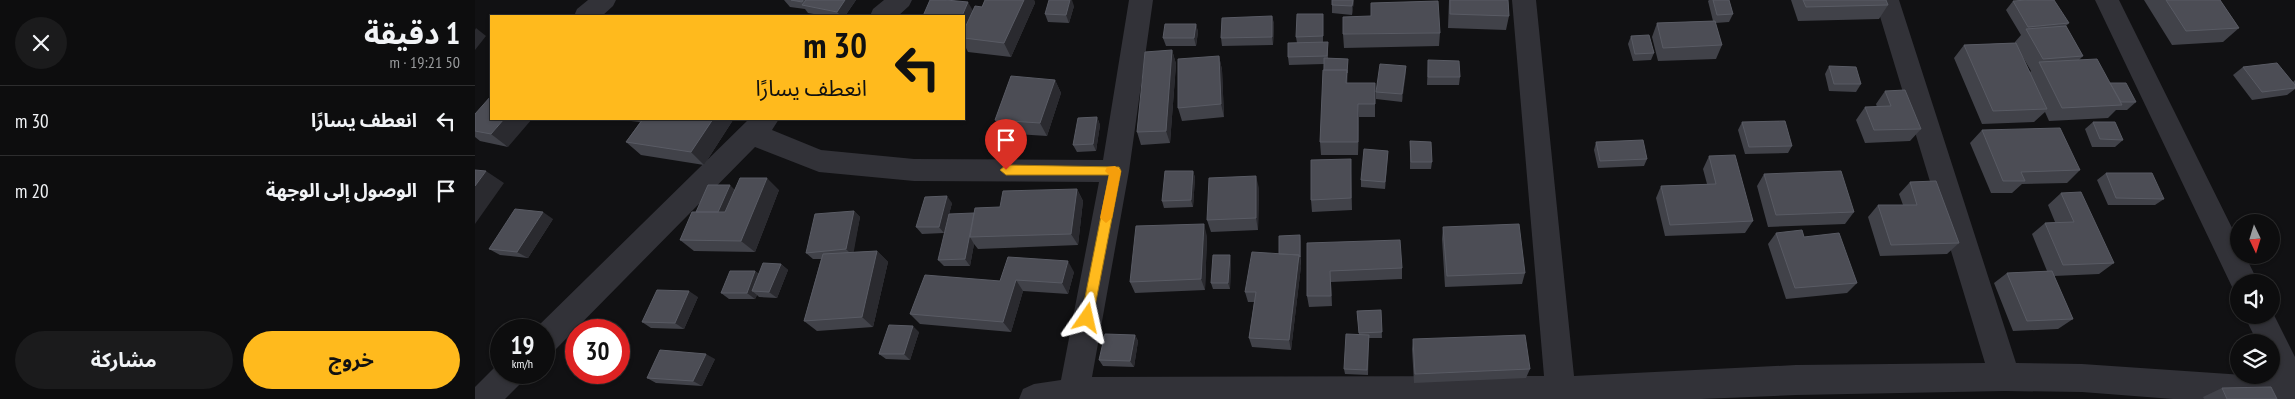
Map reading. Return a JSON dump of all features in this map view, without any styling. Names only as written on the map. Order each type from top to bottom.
[{"type":"street","points":[[587,15],[604,0]]},
{"type":"street","points":[[883,15],[900,0]]},
{"type":"street","points":[[1073,396],[1115,171],[1141,0]]},
{"type":"street","points":[[1524,0],[1560,395]]},
{"type":"street","points":[[1887,0],[2005,377]]},
{"type":"street","points":[[2107,0],[2240,274]]},
{"type":"street","points":[[555,329],[758,126],[819,161],[915,170],[1115,171]]},
{"type":"street","points":[[2263,324],[2295,388]]},
{"type":"street","points":[[1034,399],[1073,396],[1560,395],[1796,380],[2005,377],[2086,389],[2295,393]]},
{"type":"street","points":[[484,399],[499,384]]},
{"type":"building","points":[[806,0],[845,0],[837,12],[802,5]]},
{"type":"building","points":[[930,0],[968,2],[962,15],[923,15]]},
{"type":"building","points":[[985,0],[1024,0],[1004,43],[965,38],[965,28],[975,6],[982,7]]},
{"type":"building","points":[[1049,0],[1070,0],[1066,15],[1045,14]]},
{"type":"building","points":[[1332,0],[1353,0],[1352,6],[1332,5]]},
{"type":"building","points":[[1450,0],[1508,0],[1509,16],[1450,14]]},
{"type":"building","points":[[1713,0],[1729,0],[1733,14],[1717,15]]},
{"type":"building","points":[[1803,0],[1886,0],[1888,5],[1806,7]]},
{"type":"building","points":[[2054,0],[2069,23],[2028,27],[2013,1]]},
{"type":"building","points":[[2166,0],[2220,0],[2239,28],[2186,31]]},
{"type":"building","points":[[1438,1],[1440,33],[1343,34],[1343,17],[1371,16],[1371,3]]},
{"type":"building","points":[[1297,14],[1323,14],[1323,36],[1296,37]]},
{"type":"building","points":[[1272,16],[1272,37],[1221,38],[1222,18]]},
{"type":"building","points":[[1715,21],[1722,45],[1663,48],[1657,23]]},
{"type":"building","points":[[1165,24],[1196,24],[1194,38],[1163,38]]},
{"type":"building","points":[[2066,26],[2083,56],[2043,59],[2026,29]]},
{"type":"building","points":[[1649,35],[1654,53],[1635,54],[1631,36]]},
{"type":"building","points":[[1328,42],[1327,56],[1288,57],[1288,43]]},
{"type":"building","points":[[2016,43],[2047,109],[1993,111],[1964,45]]},
{"type":"building","points":[[1172,50],[1166,131],[1137,132],[1145,52]]},
{"type":"building","points":[[1219,56],[1221,104],[1178,108],[1178,59]]},
{"type":"building","points":[[1324,58],[1348,59],[1347,73],[1347,70],[1324,70]]},
{"type":"building","points":[[2097,59],[2122,105],[2062,108],[2039,62]]},
{"type":"building","points":[[1428,60],[1459,61],[1460,77],[1428,77]]},
{"type":"building","points":[[2277,63],[2295,85],[2295,88],[2262,92],[2243,67]]},
{"type":"building","points":[[1380,64],[1406,66],[1402,94],[1376,92]]},
{"type":"building","points":[[1829,66],[1856,67],[1861,84],[1834,84]]},
{"type":"building","points":[[1323,70],[1347,70],[1346,83],[1375,83],[1375,104],[1358,104],[1358,142],[1320,142]]},
{"type":"building","points":[[1011,76],[1055,80],[1040,123],[995,120]]},
{"type":"building","points":[[2110,83],[2126,83],[2136,102],[2121,102]]},
{"type":"building","points":[[1905,90],[1921,129],[1874,130],[1865,107],[1891,106],[1885,91]]},
{"type":"building","points":[[490,97],[490,120],[503,120],[491,134],[475,131],[475,114]]},
{"type":"building","points":[[1097,117],[1093,144],[1073,145],[1078,118]]},
{"type":"building","points":[[642,120],[712,120],[691,152],[626,142]]},
{"type":"building","points":[[1785,121],[1792,146],[1749,147],[1742,122]]},
{"type":"building","points":[[2093,122],[2115,122],[2123,140],[2100,139]]},
{"type":"building","points":[[2060,128],[2080,170],[2021,172],[2025,181],[2003,181],[1982,130]]},
{"type":"building","points":[[1643,140],[1647,159],[1600,161],[1596,142]]},
{"type":"building","points":[[1410,141],[1431,142],[1432,162],[1411,162]]},
{"type":"building","points":[[1364,149],[1388,151],[1385,182],[1361,180]]},
{"type":"building","points":[[1735,155],[1753,221],[1670,225],[1661,186],[1716,184],[1709,156]]},
{"type":"building","points":[[1351,159],[1351,198],[1311,200],[1311,160]]},
{"type":"building","points":[[475,170],[486,171],[475,186]]},
{"type":"building","points":[[1165,171],[1193,171],[1191,200],[1162,201]]},
{"type":"building","points":[[1841,171],[1854,212],[1776,215],[1764,174]]},
{"type":"building","points":[[2106,173],[2152,173],[2164,199],[2116,198]]},
{"type":"building","points":[[1256,176],[1256,218],[1207,220],[1209,178]]},
{"type":"building","points":[[740,178],[767,178],[741,241],[680,240],[692,212],[725,212]]},
{"type":"building","points":[[1936,181],[1959,243],[1891,245],[1878,205],[1917,205],[1910,182]]},
{"type":"building","points":[[708,185],[730,185],[718,212],[696,212]]},
{"type":"building","points":[[1077,189],[1071,234],[970,237],[975,208],[1000,207],[1003,191]]},
{"type":"building","points":[[2081,192],[2114,263],[2063,265],[2045,223],[2074,222],[2061,193]]},
{"type":"building","points":[[947,196],[939,227],[916,227],[925,197]]},
{"type":"building","points":[[515,209],[543,212],[517,252],[489,249]]},
{"type":"building","points":[[854,211],[846,249],[806,253],[815,214]]},
{"type":"building","points":[[974,213],[965,259],[938,260],[949,214]]},
{"type":"building","points":[[1204,224],[1201,279],[1130,282],[1136,226]]},
{"type":"building","points":[[1519,224],[1525,273],[1447,276],[1443,227]]},
{"type":"building","points":[[1802,230],[1804,237],[1839,233],[1857,283],[1795,288],[1776,233]]},
{"type":"building","points":[[1300,235],[1300,257],[1299,255],[1279,254],[1279,236]]},
{"type":"building","points":[[1400,240],[1402,268],[1330,271],[1331,296],[1307,296],[1307,243]]},
{"type":"building","points":[[877,251],[862,317],[804,321],[823,254]]},
{"type":"building","points":[[1252,252],[1299,255],[1289,340],[1249,338],[1256,292],[1245,292]]},
{"type":"building","points":[[1213,255],[1230,255],[1228,283],[1211,283]]},
{"type":"building","points":[[1008,257],[1068,261],[1062,283],[1016,280],[1003,322],[910,314],[925,275],[1000,281]]},
{"type":"building","points":[[763,263],[781,264],[769,292],[752,291]]},
{"type":"building","points":[[730,271],[755,271],[747,293],[721,293]]},
{"type":"building","points":[[2052,271],[2073,319],[2027,321],[2007,273]]},
{"type":"building","points":[[657,290],[689,291],[675,323],[642,322]]},
{"type":"building","points":[[1381,310],[1382,332],[1359,333],[1357,311]]},
{"type":"building","points":[[889,325],[913,326],[904,354],[879,354]]},
{"type":"building","points":[[1105,334],[1135,335],[1130,361],[1099,360]]},
{"type":"building","points":[[1346,334],[1369,335],[1367,370],[1344,369]]},
{"type":"building","points":[[1525,335],[1530,369],[1415,374],[1413,339]]},
{"type":"building","points":[[660,350],[706,354],[693,381],[647,378]]},
{"type":"building","points":[[2271,387],[2277,399],[2227,399],[2222,388]]},
{"type":"slow traffic","points":[[1106,218],[1115,171],[1111,171]]},
{"type":"route","points":[[1006,170],[1115,171],[1087,318]]}]
